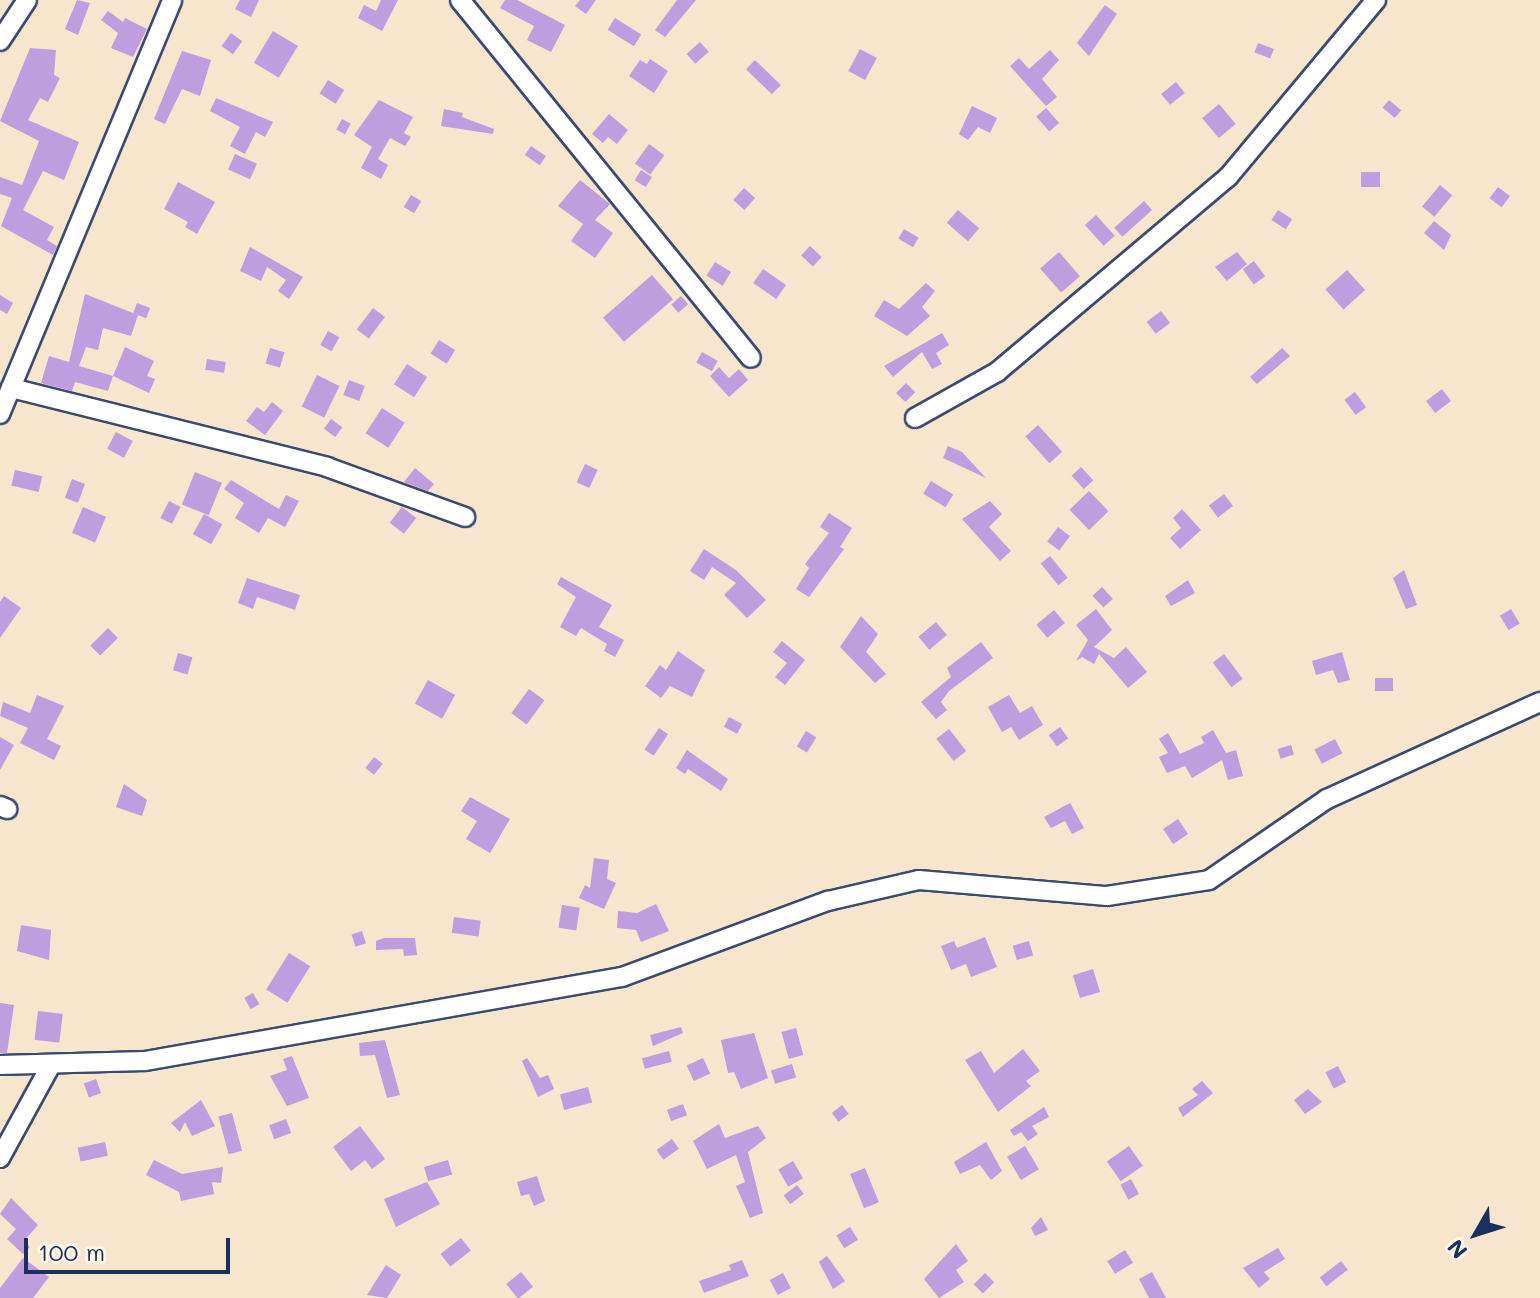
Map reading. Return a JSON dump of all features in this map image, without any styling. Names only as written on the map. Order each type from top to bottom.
[{"type":"street","points":[[0,41],[27,0]]},
{"type":"street","points":[[0,414],[172,0]]},
{"type":"street","points":[[460,0],[751,358]]},
{"type":"street","points":[[915,418],[997,372],[1228,177],[1376,0]]},
{"type":"street","points":[[11,388],[327,467],[465,517]]},
{"type":"street","points":[[0,1065],[145,1061],[622,977],[828,901],[919,880],[1107,896],[1209,880],[1327,799],[1498,717],[1540,702]]},
{"type":"street","points":[[0,1158],[51,1065]]},
{"type":"building","points":[[77,0],[90,3],[78,35],[65,29]]},
{"type":"building","points":[[240,0],[259,0],[251,17],[235,9]]},
{"type":"building","points":[[381,0],[398,0],[382,31],[358,18],[364,5],[376,11]]},
{"type":"building","points":[[505,0],[517,0],[565,25],[551,52],[527,40],[534,26],[500,8]]},
{"type":"building","points":[[580,0],[596,0],[586,14],[575,6]]},
{"type":"building","points":[[677,0],[696,0],[665,37],[655,30]]},
{"type":"building","points":[[1105,5],[1117,14],[1089,56],[1077,43]]},
{"type":"building","points":[[108,11],[123,22],[125,18],[147,29],[133,57],[111,48],[118,33],[101,20]]},
{"type":"building","points":[[615,18],[641,34],[634,46],[608,30]]},
{"type":"building","points":[[273,31],[298,46],[279,78],[254,63]]},
{"type":"building","points":[[231,33],[242,41],[233,54],[222,46]]},
{"type":"building","points":[[700,42],[709,52],[695,64],[687,54]]},
{"type":"building","points":[[1258,43],[1274,49],[1270,58],[1254,52]]},
{"type":"building","points":[[30,48],[56,50],[54,75],[60,78],[48,102],[40,98],[28,120],[79,142],[64,180],[43,171],[23,210],[54,227],[47,240],[57,246],[53,255],[1,226],[12,198],[0,194],[0,177],[22,185],[39,141],[0,121]]},
{"type":"building","points":[[860,49],[877,58],[865,80],[848,71]]},
{"type":"building","points":[[1050,50],[1059,60],[1042,79],[1057,97],[1046,106],[1010,66],[1019,58],[1029,69]]},
{"type":"building","points":[[182,51],[211,60],[200,96],[182,89],[165,124],[154,119]]},
{"type":"building","points":[[650,59],[668,71],[654,93],[629,76],[640,60],[647,64]]},
{"type":"building","points":[[755,60],[781,85],[772,94],[746,69]]},
{"type":"building","points":[[328,80],[344,90],[336,104],[320,94]]},
{"type":"building","points":[[1176,82],[1185,93],[1170,105],[1161,94]]},
{"type":"building","points":[[216,98],[273,122],[265,137],[256,132],[245,154],[230,146],[240,127],[210,111]]},
{"type":"building","points":[[379,100],[413,117],[404,133],[411,137],[405,146],[390,138],[378,159],[388,165],[381,179],[361,168],[372,147],[354,135]]},
{"type":"building","points":[[1389,100],[1401,110],[1395,118],[1383,108]]},
{"type":"building","points":[[1219,104],[1236,124],[1219,138],[1202,118]]},
{"type":"building","points":[[972,106],[997,118],[990,133],[978,127],[968,140],[959,134]]},
{"type":"building","points":[[1046,108],[1059,123],[1049,132],[1036,117]]},
{"type":"building","points":[[444,109],[463,113],[462,117],[494,129],[493,134],[441,126]]},
{"type":"building","points":[[609,114],[628,130],[617,144],[608,137],[603,143],[592,134]]},
{"type":"building","points":[[342,119],[351,124],[345,134],[336,129]]},
{"type":"building","points":[[649,144],[664,155],[650,175],[635,163]]},
{"type":"building","points":[[531,146],[546,156],[540,165],[525,155]]},
{"type":"building","points":[[235,154],[257,164],[250,179],[228,170]]},
{"type":"building","points":[[641,170],[652,177],[646,187],[635,180]]},
{"type":"building","points":[[1361,172],[1380,172],[1380,187],[1361,187]]},
{"type":"building","points":[[580,180],[610,204],[595,220],[613,233],[595,258],[571,241],[583,224],[558,206]]},
{"type":"building","points":[[178,182],[215,202],[197,234],[185,227],[188,222],[164,209]]},
{"type":"building","points":[[1440,185],[1452,195],[1434,217],[1422,206]]},
{"type":"building","points":[[1498,187],[1510,196],[1502,207],[1490,198]]},
{"type":"building","points":[[744,188],[755,198],[744,210],[733,200]]},
{"type":"building","points":[[411,195],[421,201],[414,213],[404,207]]},
{"type":"building","points":[[1144,201],[1152,210],[1122,237],[1114,228]]},
{"type":"building","points":[[958,210],[979,228],[968,241],[947,223]]},
{"type":"building","points":[[1278,210],[1292,219],[1286,229],[1271,220]]},
{"type":"building","points":[[1096,215],[1115,236],[1104,246],[1085,225]]},
{"type":"building","points":[[1434,221],[1451,235],[1444,250],[1424,233]]},
{"type":"building","points":[[904,229],[919,238],[913,247],[898,238]]},
{"type":"building","points":[[810,246],[822,257],[813,266],[801,256]]},
{"type":"building","points":[[250,247],[303,277],[289,299],[278,291],[286,280],[267,267],[261,281],[240,271]]},
{"type":"building","points":[[1059,252],[1080,276],[1061,293],[1040,268]]},
{"type":"building","points":[[1237,252],[1247,264],[1227,281],[1215,267]]},
{"type":"building","points":[[1254,261],[1265,276],[1254,285],[1243,269]]},
{"type":"building","points":[[715,262],[731,272],[723,286],[707,276]]},
{"type":"building","points":[[763,269],[786,285],[776,299],[753,283]]},
{"type":"building","points":[[1347,270],[1365,290],[1344,309],[1325,289]]},
{"type":"building","points":[[652,275],[673,299],[624,342],[603,318]]},
{"type":"building","points":[[926,283],[935,291],[922,307],[930,316],[907,336],[874,316],[884,300],[899,309]]},
{"type":"building","points":[[85,294],[138,315],[131,336],[103,328],[98,350],[86,347],[79,366],[113,376],[108,391],[75,382],[72,391],[41,383],[49,356],[69,362]]},
{"type":"building","points":[[0,295],[13,303],[7,314],[0,310]]},
{"type":"building","points":[[681,296],[688,304],[678,313],[671,305]]},
{"type":"building","points":[[137,303],[150,308],[146,318],[133,313]]},
{"type":"building","points":[[373,308],[385,317],[369,339],[357,330]]},
{"type":"building","points":[[1161,311],[1170,323],[1156,334],[1147,322]]},
{"type":"building","points":[[328,331],[339,337],[332,351],[320,345]]},
{"type":"building","points":[[942,333],[949,345],[936,353],[942,364],[932,369],[922,352],[893,377],[884,366]]},
{"type":"building","points":[[439,340],[455,350],[447,364],[431,354]]},
{"type":"building","points":[[125,347],[154,361],[147,376],[155,379],[149,393],[113,376]]},
{"type":"building","points":[[270,348],[284,352],[280,368],[266,363]]},
{"type":"building","points":[[1282,348],[1290,356],[1257,384],[1250,377]]},
{"type":"building","points":[[702,352],[718,361],[712,371],[696,362]]},
{"type":"building","points":[[207,359],[226,362],[224,373],[205,370]]},
{"type":"building","points":[[407,364],[427,377],[414,397],[394,384]]},
{"type":"building","points":[[719,367],[729,378],[739,369],[748,380],[729,397],[710,376]]},
{"type":"building","points":[[317,375],[339,386],[324,417],[302,406]]},
{"type":"building","points":[[349,380],[365,386],[359,401],[343,395]]},
{"type":"building","points":[[906,383],[915,392],[905,402],[896,393]]},
{"type":"building","points":[[1442,389],[1451,401],[1435,413],[1426,401]]},
{"type":"building","points":[[1355,392],[1366,407],[1356,415],[1344,400]]},
{"type":"building","points":[[272,402],[283,411],[265,435],[246,421],[257,407],[264,412]]},
{"type":"building","points":[[382,408],[405,423],[388,448],[366,433]]},
{"type":"building","points":[[331,419],[342,427],[335,437],[324,429]]},
{"type":"building","points":[[1038,425],[1062,452],[1049,463],[1025,436]]},
{"type":"building","points":[[116,432],[133,441],[124,458],[107,449]]},
{"type":"building","points":[[948,446],[962,452],[986,478],[943,458]]},
{"type":"building","points":[[585,464],[598,470],[589,488],[577,482]]},
{"type":"building","points":[[1081,467],[1093,480],[1084,489],[1071,476]]},
{"type":"building","points":[[415,468],[434,484],[428,491],[404,482]]},
{"type":"building","points":[[15,470],[42,476],[39,492],[11,486]]},
{"type":"building","points":[[195,472],[222,483],[209,515],[182,504]]},
{"type":"building","points":[[72,479],[85,484],[78,503],[65,498]]},
{"type":"building","points":[[231,480],[279,509],[286,495],[299,501],[285,527],[268,518],[259,533],[235,518],[244,503],[224,489]]},
{"type":"building","points":[[931,481],[953,494],[946,507],[923,494]]},
{"type":"building","points":[[1089,491],[1108,511],[1089,530],[1070,510]]},
{"type":"building","points":[[1224,494],[1233,506],[1218,517],[1209,505]]},
{"type":"building","points":[[169,501],[181,507],[172,524],[160,518]]},
{"type":"building","points":[[990,501],[1002,514],[989,527],[1011,551],[1000,561],[962,519]]},
{"type":"building","points":[[83,507],[106,517],[95,543],[72,533]]},
{"type":"building","points":[[402,507],[416,518],[404,534],[390,523]]},
{"type":"building","points":[[1182,509],[1201,530],[1180,549],[1170,538],[1181,528],[1173,518]]},
{"type":"building","points":[[829,513],[852,528],[840,547],[844,549],[809,597],[796,589],[809,568],[805,564],[829,533],[820,527]]},
{"type":"building","points":[[204,514],[222,524],[211,544],[193,534]]},
{"type":"building","points":[[1058,527],[1070,536],[1059,550],[1047,541]]},
{"type":"building","points":[[704,549],[736,570],[766,600],[747,618],[724,595],[736,583],[712,567],[704,580],[690,571]]},
{"type":"building","points":[[1050,556],[1068,578],[1058,585],[1041,564]]},
{"type":"building","points":[[1404,570],[1417,605],[1406,609],[1393,578]]},
{"type":"building","points":[[561,577],[612,605],[599,627],[624,640],[615,657],[604,651],[607,644],[581,628],[576,636],[560,627],[576,597],[557,584]]},
{"type":"building","points":[[247,578],[300,595],[295,610],[257,597],[253,609],[238,603]]},
{"type":"building","points":[[1188,580],[1195,593],[1171,606],[1165,596]]},
{"type":"building","points":[[1102,587],[1113,599],[1103,608],[1092,596]]},
{"type":"building","points":[[4,596],[21,608],[0,638],[0,602]]},
{"type":"building","points":[[1096,609],[1112,630],[1094,647],[1114,658],[1126,647],[1147,672],[1128,688],[1099,654],[1094,664],[1082,657],[1076,661],[1088,640],[1076,625]]},
{"type":"building","points":[[1511,609],[1520,624],[1509,630],[1500,616]]},
{"type":"building","points":[[1054,610],[1065,623],[1047,638],[1036,625]]},
{"type":"building","points":[[861,616],[878,634],[866,652],[886,674],[875,683],[840,647]]},
{"type":"building","points":[[936,622],[947,635],[929,650],[918,637]]},
{"type":"building","points":[[108,628],[118,638],[100,656],[90,646]]},
{"type":"building","points":[[782,641],[805,660],[785,685],[775,677],[787,663],[773,652]]},
{"type":"building","points":[[981,642],[993,658],[949,691],[941,702],[947,710],[936,719],[921,702],[951,677],[947,668]]},
{"type":"building","points":[[678,651],[705,670],[692,697],[670,686],[661,698],[645,686],[660,665],[666,670]]},
{"type":"building","points":[[1342,652],[1350,680],[1338,683],[1333,670],[1316,675],[1312,661]]},
{"type":"building","points":[[178,653],[192,657],[187,674],[173,670]]},
{"type":"building","points":[[1224,654],[1243,679],[1231,687],[1213,662]]},
{"type":"building","points":[[1375,678],[1393,678],[1393,691],[1375,691]]},
{"type":"building","points":[[428,680],[455,695],[442,719],[415,704]]},
{"type":"building","points":[[529,689],[544,700],[527,724],[511,713]]},
{"type":"building","points":[[37,695],[64,706],[47,739],[61,746],[54,760],[20,743],[28,728],[0,716],[3,702],[30,713]]},
{"type":"building","points":[[1009,695],[1020,713],[1032,706],[1043,725],[1019,740],[1011,727],[1002,732],[988,707]]},
{"type":"building","points":[[729,717],[742,724],[737,734],[724,727]]},
{"type":"building","points":[[1060,727],[1068,738],[1057,747],[1049,735]]},
{"type":"building","points":[[659,728],[668,734],[654,756],[644,750]]},
{"type":"building","points":[[949,729],[966,751],[954,761],[936,739]]},
{"type":"building","points":[[1213,730],[1226,753],[1236,750],[1243,776],[1228,780],[1222,760],[1192,778],[1185,766],[1167,773],[1159,757],[1168,753],[1159,739],[1168,733],[1180,754],[1204,743],[1201,737]]},
{"type":"building","points":[[806,731],[816,737],[807,753],[797,746]]},
{"type":"building","points":[[0,737],[14,745],[0,770]]},
{"type":"building","points":[[1335,739],[1342,753],[1322,764],[1315,749]]},
{"type":"building","points":[[1291,745],[1294,755],[1281,759],[1278,749]]},
{"type":"building","points":[[687,750],[728,779],[721,791],[688,769],[685,774],[676,768]]},
{"type":"building","points":[[374,757],[383,764],[374,775],[365,768]]},
{"type":"building","points":[[124,784],[147,800],[142,816],[116,807]]},
{"type":"building","points":[[470,797],[510,819],[490,853],[466,839],[477,821],[461,811]]},
{"type":"building","points":[[1070,803],[1084,828],[1072,834],[1065,821],[1051,828],[1044,817]]},
{"type":"building","points":[[1178,819],[1188,834],[1173,844],[1163,829]]},
{"type":"building","points":[[594,858],[609,860],[607,879],[616,883],[604,909],[579,898],[585,885],[590,888]]},
{"type":"building","points":[[656,904],[669,931],[641,942],[636,930],[617,928],[618,911],[637,913]]},
{"type":"building","points":[[562,905],[580,908],[576,931],[558,928]]},
{"type":"building","points":[[454,917],[481,921],[479,937],[452,933]]},
{"type":"building","points":[[21,925],[51,930],[49,960],[17,951]]},
{"type":"building","points":[[362,931],[366,943],[356,947],[352,934]]},
{"type":"building","points":[[985,937],[997,967],[971,977],[966,964],[951,970],[941,946],[954,941],[957,948]]},
{"type":"building","points":[[415,938],[417,955],[404,956],[403,949],[376,950],[376,941]]},
{"type":"building","points":[[1029,941],[1033,955],[1017,960],[1013,946]]},
{"type":"building","points":[[289,953],[310,966],[287,1003],[266,989]]},
{"type":"building","points":[[1093,969],[1100,992],[1080,998],[1073,975]]},
{"type":"building","points":[[253,993],[259,1004],[251,1009],[244,998]]},
{"type":"building","points":[[0,1003],[14,1005],[7,1053],[0,1053]]},
{"type":"building","points":[[38,1011],[63,1014],[59,1043],[34,1040]]},
{"type":"building","points":[[681,1027],[683,1033],[653,1046],[650,1035]]},
{"type":"building","points":[[796,1028],[803,1055],[789,1059],[782,1032]]},
{"type":"building","points":[[754,1033],[768,1078],[741,1089],[734,1072],[728,1073],[721,1040]]},
{"type":"building","points":[[385,1040],[400,1095],[387,1098],[375,1055],[360,1056],[359,1043]]},
{"type":"building","points":[[1023,1049],[1040,1071],[1026,1081],[1031,1086],[998,1112],[965,1060],[981,1051],[994,1073]]},
{"type":"building","points":[[669,1051],[672,1062],[645,1069],[642,1058]]},
{"type":"building","points":[[292,1056],[309,1098],[287,1106],[270,1076],[287,1070],[283,1059]]},
{"type":"building","points":[[527,1058],[540,1078],[548,1075],[554,1089],[538,1097],[522,1061]]},
{"type":"building","points":[[703,1058],[710,1073],[694,1081],[687,1066]]},
{"type":"building","points":[[792,1064],[796,1077],[775,1084],[771,1070]]},
{"type":"building","points":[[1338,1066],[1346,1082],[1334,1088],[1326,1072]]},
{"type":"building","points":[[96,1079],[101,1093],[89,1098],[84,1083]]},
{"type":"building","points":[[1202,1081],[1213,1093],[1183,1117],[1178,1108],[1198,1095],[1192,1089]]},
{"type":"building","points":[[588,1087],[592,1102],[564,1110],[560,1095]]},
{"type":"building","points":[[1308,1089],[1322,1102],[1305,1114],[1294,1100]]},
{"type":"building","points":[[201,1100],[215,1126],[192,1136],[185,1122],[180,1132],[171,1123]]},
{"type":"building","points":[[683,1104],[687,1115],[671,1121],[667,1110]]},
{"type":"building","points":[[842,1105],[849,1114],[839,1122],[832,1113]]},
{"type":"building","points":[[1044,1107],[1049,1117],[1032,1126],[1038,1134],[1028,1141],[1021,1132],[1014,1136],[1010,1130]]},
{"type":"building","points":[[232,1113],[242,1151],[229,1154],[218,1117]]},
{"type":"building","points":[[286,1119],[291,1133],[274,1139],[269,1125]]},
{"type":"building","points":[[719,1124],[725,1138],[758,1126],[766,1138],[748,1152],[763,1213],[750,1218],[736,1186],[745,1182],[736,1155],[707,1169],[693,1141]]},
{"type":"building","points":[[360,1126],[385,1159],[372,1169],[365,1160],[351,1171],[333,1147]]},
{"type":"building","points":[[672,1139],[679,1149],[663,1160],[656,1150]]},
{"type":"building","points":[[105,1142],[108,1156],[81,1162],[78,1148]]},
{"type":"building","points":[[986,1142],[1002,1171],[991,1180],[980,1165],[960,1174],[954,1162]]},
{"type":"building","points":[[1025,1146],[1039,1169],[1021,1180],[1007,1157]]},
{"type":"building","points":[[1129,1146],[1143,1166],[1121,1181],[1107,1161]]},
{"type":"building","points":[[154,1160],[182,1174],[223,1167],[221,1183],[212,1182],[214,1194],[181,1201],[179,1192],[146,1175]]},
{"type":"building","points":[[448,1160],[452,1174],[428,1181],[424,1167]]},
{"type":"building","points":[[793,1161],[803,1178],[788,1187],[778,1170]]},
{"type":"building","points":[[865,1168],[879,1202],[864,1208],[850,1174]]},
{"type":"building","points":[[537,1176],[545,1201],[534,1206],[529,1194],[521,1196],[517,1182]]},
{"type":"building","points":[[1131,1179],[1139,1194],[1128,1200],[1120,1185]]},
{"type":"building","points":[[427,1182],[440,1204],[396,1227],[384,1199]]},
{"type":"building","points":[[797,1185],[804,1194],[790,1204],[784,1195]]},
{"type":"building","points":[[11,1198],[38,1225],[24,1241],[30,1247],[23,1254],[7,1239],[16,1229],[0,1214]]},
{"type":"building","points":[[1041,1217],[1048,1230],[1035,1236],[1031,1228]]},
{"type":"building","points":[[850,1227],[858,1240],[844,1248],[836,1235]]},
{"type":"building","points":[[461,1238],[471,1251],[450,1267],[441,1254]]},
{"type":"building","points":[[956,1244],[968,1261],[956,1270],[964,1282],[939,1298],[924,1279]]},
{"type":"building","points":[[1278,1248],[1285,1259],[1264,1272],[1270,1279],[1259,1288],[1243,1268]]},
{"type":"building","points":[[1125,1250],[1133,1263],[1115,1274],[1107,1261]]},
{"type":"building","points":[[827,1256],[845,1281],[833,1289],[819,1262]]},
{"type":"building","points":[[23,1258],[49,1277],[33,1298],[0,1298],[0,1288]]},
{"type":"building","points":[[742,1260],[749,1276],[704,1293],[699,1281],[731,1270],[729,1265]]},
{"type":"building","points":[[1341,1261],[1348,1270],[1326,1286],[1320,1278]]},
{"type":"building","points":[[386,1265],[401,1275],[387,1298],[367,1295]]},
{"type":"building","points":[[521,1272],[533,1287],[518,1298],[506,1284]]},
{"type":"building","points":[[1152,1272],[1166,1298],[1149,1298],[1139,1279]]},
{"type":"building","points":[[783,1273],[791,1288],[778,1295],[770,1280]]},
{"type":"building","points":[[985,1273],[994,1282],[983,1294],[974,1284]]}]
